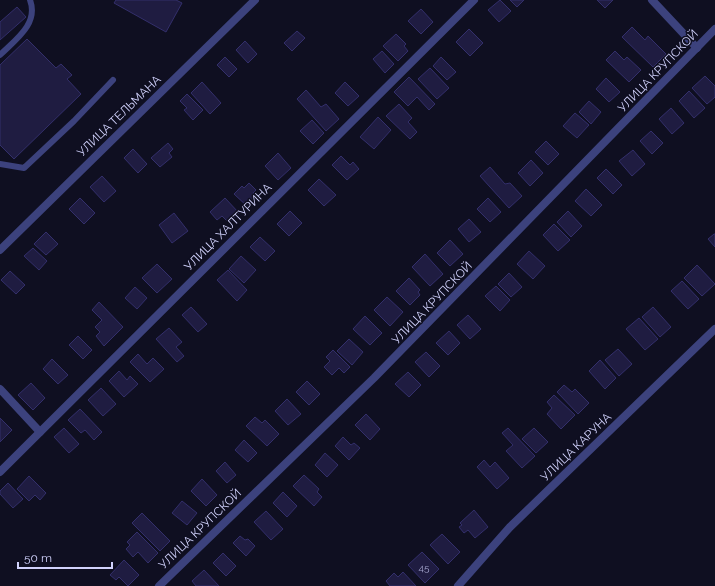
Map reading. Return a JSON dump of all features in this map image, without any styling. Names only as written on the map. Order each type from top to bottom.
[{"type":"street","name":"УЛИЦА ТЕЛЬМАНА","points":[[0,250],[255,0]]},
{"type":"street","name":"УЛИЦА ХАЛТУРИНА","points":[[0,472],[474,0]]},
{"type":"street","points":[[652,0],[697,48]]},
{"type":"street","name":"УЛИЦА КРУПСКОЙ","points":[[159,586],[374,378],[715,29]]},
{"type":"street","name":"УЛИЦА КАРУНА","points":[[458,586],[510,527],[715,329]]},
{"type":"street","points":[[0,389],[40,432]]},
{"type":"lane","points":[[0,55],[27,28],[33,9],[30,0]]},
{"type":"lane","points":[[0,164],[24,168],[74,121],[113,80]]},
{"type":"building","points":[[116,0],[176,0],[182,3],[166,32],[114,3]]},
{"type":"building","points":[[500,0],[511,11],[499,22],[488,10]]},
{"type":"building","points":[[510,0],[524,0],[517,7]]},
{"type":"building","points":[[597,0],[613,0],[605,8]]},
{"type":"building","points":[[17,7],[26,17],[0,40],[0,22]]},
{"type":"building","points":[[421,9],[433,22],[421,34],[408,21]]},
{"type":"building","points":[[632,27],[645,40],[648,36],[666,54],[653,67],[622,37]]},
{"type":"building","points":[[469,29],[483,43],[470,56],[456,42]]},
{"type":"building","points":[[297,31],[305,38],[292,51],[284,43]]},
{"type":"building","points":[[396,34],[406,44],[404,46],[408,51],[398,61],[383,46]]},
{"type":"building","points":[[27,39],[56,68],[61,64],[72,75],[67,79],[81,94],[14,159],[0,145],[0,65]]},
{"type":"building","points":[[245,41],[257,54],[248,63],[236,50]]},
{"type":"building","points":[[382,51],[394,64],[385,73],[373,59]]},
{"type":"building","points":[[615,51],[624,60],[627,57],[641,70],[629,82],[606,60]]},
{"type":"building","points":[[225,57],[237,69],[229,77],[217,65]]},
{"type":"building","points":[[441,57],[456,72],[447,80],[433,66]]},
{"type":"building","points":[[430,68],[449,88],[437,99],[418,79]]},
{"type":"building","points":[[705,76],[715,86],[715,97],[707,104],[692,88]]},
{"type":"building","points":[[409,77],[435,104],[429,110],[417,97],[408,106],[394,92]]},
{"type":"building","points":[[606,78],[620,92],[609,102],[596,89]]},
{"type":"building","points":[[202,82],[221,103],[210,114],[191,93]]},
{"type":"building","points":[[345,82],[359,96],[348,106],[335,93]]},
{"type":"building","points":[[306,90],[321,107],[326,104],[339,119],[326,131],[297,99]]},
{"type":"building","points":[[689,91],[705,108],[694,118],[679,101]]},
{"type":"building","points":[[187,94],[203,110],[193,120],[184,110],[187,108],[180,101]]},
{"type":"building","points":[[589,101],[601,112],[591,124],[579,112]]},
{"type":"building","points":[[399,104],[412,118],[408,122],[417,132],[410,139],[386,116]]},
{"type":"building","points":[[671,108],[684,123],[672,134],[659,119]]},
{"type":"building","points":[[575,113],[589,125],[577,138],[563,126]]},
{"type":"building","points":[[378,117],[391,130],[374,149],[360,137]]},
{"type":"building","points":[[312,120],[324,133],[313,144],[300,131]]},
{"type":"building","points":[[651,131],[663,143],[652,154],[640,141]]},
{"type":"building","points":[[546,141],[559,154],[548,165],[535,152]]},
{"type":"building","points":[[168,143],[173,149],[169,153],[172,157],[160,167],[151,158]]},
{"type":"building","points":[[133,149],[147,164],[138,173],[124,158]]},
{"type":"building","points":[[633,150],[645,164],[632,176],[619,161]]},
{"type":"building","points":[[278,153],[291,168],[278,180],[265,166]]},
{"type":"building","points":[[341,156],[350,165],[353,162],[359,169],[347,180],[332,165]]},
{"type":"building","points":[[531,160],[543,173],[530,186],[518,173]]},
{"type":"building","points":[[490,167],[505,184],[510,183],[522,196],[509,208],[480,176]]},
{"type":"building","points":[[606,169],[622,185],[613,194],[597,178]]},
{"type":"building","points":[[102,176],[116,191],[104,202],[90,187]]},
{"type":"building","points":[[319,179],[336,195],[324,206],[308,190]]},
{"type":"building","points":[[249,183],[256,190],[253,193],[257,197],[248,207],[234,194],[242,186],[244,188]]},
{"type":"building","points":[[586,189],[602,205],[591,216],[575,201]]},
{"type":"building","points":[[80,198],[95,213],[84,224],[69,209]]},
{"type":"building","points":[[225,198],[239,213],[229,223],[222,216],[217,220],[210,212]]},
{"type":"building","points":[[488,198],[501,212],[490,222],[477,209]]},
{"type":"building","points":[[290,211],[302,223],[289,236],[277,224]]},
{"type":"building","points":[[568,211],[582,226],[571,237],[557,222]]},
{"type":"building","points":[[174,213],[188,231],[172,243],[159,225]]},
{"type":"building","points":[[469,219],[481,232],[469,242],[458,229]]},
{"type":"building","points":[[554,224],[570,240],[558,251],[543,235]]},
{"type":"building","points":[[46,232],[58,244],[46,255],[34,244]]},
{"type":"building","points":[[715,234],[715,247],[708,239]]},
{"type":"building","points":[[260,237],[275,251],[265,261],[250,247]]},
{"type":"building","points":[[450,240],[463,254],[450,266],[437,253]]},
{"type":"building","points":[[33,248],[47,261],[39,270],[24,256]]},
{"type":"building","points":[[529,251],[545,266],[533,279],[517,264]]},
{"type":"building","points":[[425,254],[443,274],[430,286],[412,267]]},
{"type":"building","points":[[241,256],[256,270],[244,283],[229,269]]},
{"type":"building","points":[[157,264],[172,279],[157,293],[142,278]]},
{"type":"building","points":[[697,265],[715,284],[702,296],[684,278]]},
{"type":"building","points":[[228,270],[247,290],[237,301],[217,280]]},
{"type":"building","points":[[10,271],[25,285],[16,294],[1,280]]},
{"type":"building","points":[[509,273],[522,287],[511,297],[498,284]]},
{"type":"building","points":[[409,278],[420,290],[418,292],[420,295],[410,305],[396,291]]},
{"type":"building","points":[[682,281],[699,299],[688,309],[671,291]]},
{"type":"building","points":[[496,286],[510,300],[500,311],[485,296]]},
{"type":"building","points":[[135,287],[147,298],[137,309],[125,298]]},
{"type":"building","points":[[387,297],[403,312],[390,326],[374,310]]},
{"type":"building","points":[[99,302],[123,327],[104,346],[96,336],[100,332],[95,327],[102,320],[92,310]]},
{"type":"building","points":[[191,307],[207,324],[198,332],[182,315]]},
{"type":"building","points":[[653,307],[671,327],[660,337],[642,317]]},
{"type":"building","points":[[468,315],[481,329],[470,339],[457,325]]},
{"type":"building","points":[[365,316],[382,333],[370,345],[353,329]]},
{"type":"building","points":[[639,318],[658,339],[645,350],[626,329]]},
{"type":"building","points":[[169,328],[182,342],[176,347],[184,356],[177,362],[156,339]]},
{"type":"building","points":[[449,331],[460,343],[448,355],[436,343]]},
{"type":"building","points":[[78,336],[92,350],[83,359],[69,345]]},
{"type":"building","points":[[349,339],[363,352],[352,365],[337,351]]},
{"type":"building","points":[[618,349],[632,364],[619,376],[605,360]]},
{"type":"building","points":[[333,350],[350,367],[344,373],[339,368],[332,375],[324,367],[330,361],[326,357]]},
{"type":"building","points":[[426,352],[440,366],[429,377],[415,362]]},
{"type":"building","points":[[138,354],[147,364],[153,358],[164,369],[150,382],[130,362]]},
{"type":"building","points":[[52,359],[68,375],[58,384],[43,369]]},
{"type":"building","points":[[600,360],[616,378],[605,389],[589,371]]},
{"type":"building","points":[[119,371],[127,380],[130,376],[138,384],[124,397],[109,381]]},
{"type":"building","points":[[408,372],[421,385],[409,397],[395,384]]},
{"type":"building","points":[[307,381],[320,394],[309,405],[296,392]]},
{"type":"building","points":[[31,383],[45,398],[33,410],[18,395]]},
{"type":"building","points":[[564,385],[572,392],[575,389],[589,403],[578,414],[557,392]]},
{"type":"building","points":[[101,388],[116,404],[103,416],[88,400]]},
{"type":"building","points":[[554,395],[575,415],[561,429],[547,414],[552,408],[547,402]]},
{"type":"building","points":[[287,399],[301,414],[288,425],[275,411]]},
{"type":"building","points":[[80,409],[102,432],[94,440],[85,430],[81,433],[68,420]]},
{"type":"building","points":[[366,414],[380,429],[370,440],[355,425]]},
{"type":"building","points":[[255,417],[262,423],[265,420],[279,434],[267,446],[246,426]]},
{"type":"building","points":[[0,418],[12,430],[0,442]]},
{"type":"building","points":[[64,428],[79,444],[69,453],[54,437]]},
{"type":"building","points":[[508,428],[535,456],[522,468],[506,451],[513,445],[502,433]]},
{"type":"building","points":[[534,428],[548,442],[536,453],[522,439]]},
{"type":"building","points":[[343,437],[351,445],[354,443],[360,448],[349,460],[335,446]]},
{"type":"building","points":[[244,440],[257,453],[248,462],[235,450]]},
{"type":"building","points":[[325,453],[338,465],[327,477],[315,465]]},
{"type":"building","points":[[484,460],[490,467],[495,462],[509,478],[497,489],[477,467]]},
{"type":"building","points":[[225,462],[236,475],[227,483],[216,471]]},
{"type":"building","points":[[304,475],[319,489],[317,492],[322,497],[314,506],[293,486]]},
{"type":"building","points":[[29,476],[46,493],[40,500],[35,495],[29,501],[17,489]]},
{"type":"building","points":[[202,479],[217,495],[206,506],[191,491]]},
{"type":"building","points":[[8,483],[23,499],[13,508],[0,494],[0,491]]},
{"type":"building","points":[[283,492],[297,506],[287,517],[273,503]]},
{"type":"building","points":[[182,501],[197,513],[187,525],[172,513]]},
{"type":"building","points":[[474,510],[488,527],[475,538],[468,530],[464,533],[459,527],[462,525],[460,523]]},
{"type":"building","points":[[266,511],[283,529],[271,540],[254,522]]},
{"type":"building","points":[[142,513],[170,541],[160,551],[132,523]]},
{"type":"building","points":[[137,532],[158,553],[148,563],[138,552],[133,557],[126,549],[130,545],[127,542]]},
{"type":"building","points":[[442,534],[460,552],[448,564],[430,545]]},
{"type":"building","points":[[240,536],[245,540],[248,539],[255,546],[246,556],[233,543]]},
{"type":"building","points":[[422,552],[439,569],[425,583],[408,565]]},
{"type":"building","points":[[223,553],[236,566],[226,576],[213,563]]},
{"type":"building","points":[[124,560],[139,575],[128,586],[119,577],[116,580],[110,575]]},
{"type":"building","points":[[204,570],[219,586],[196,586],[192,581]]},
{"type":"building","points":[[403,572],[416,586],[390,586],[386,581],[394,573],[398,577]]}]
